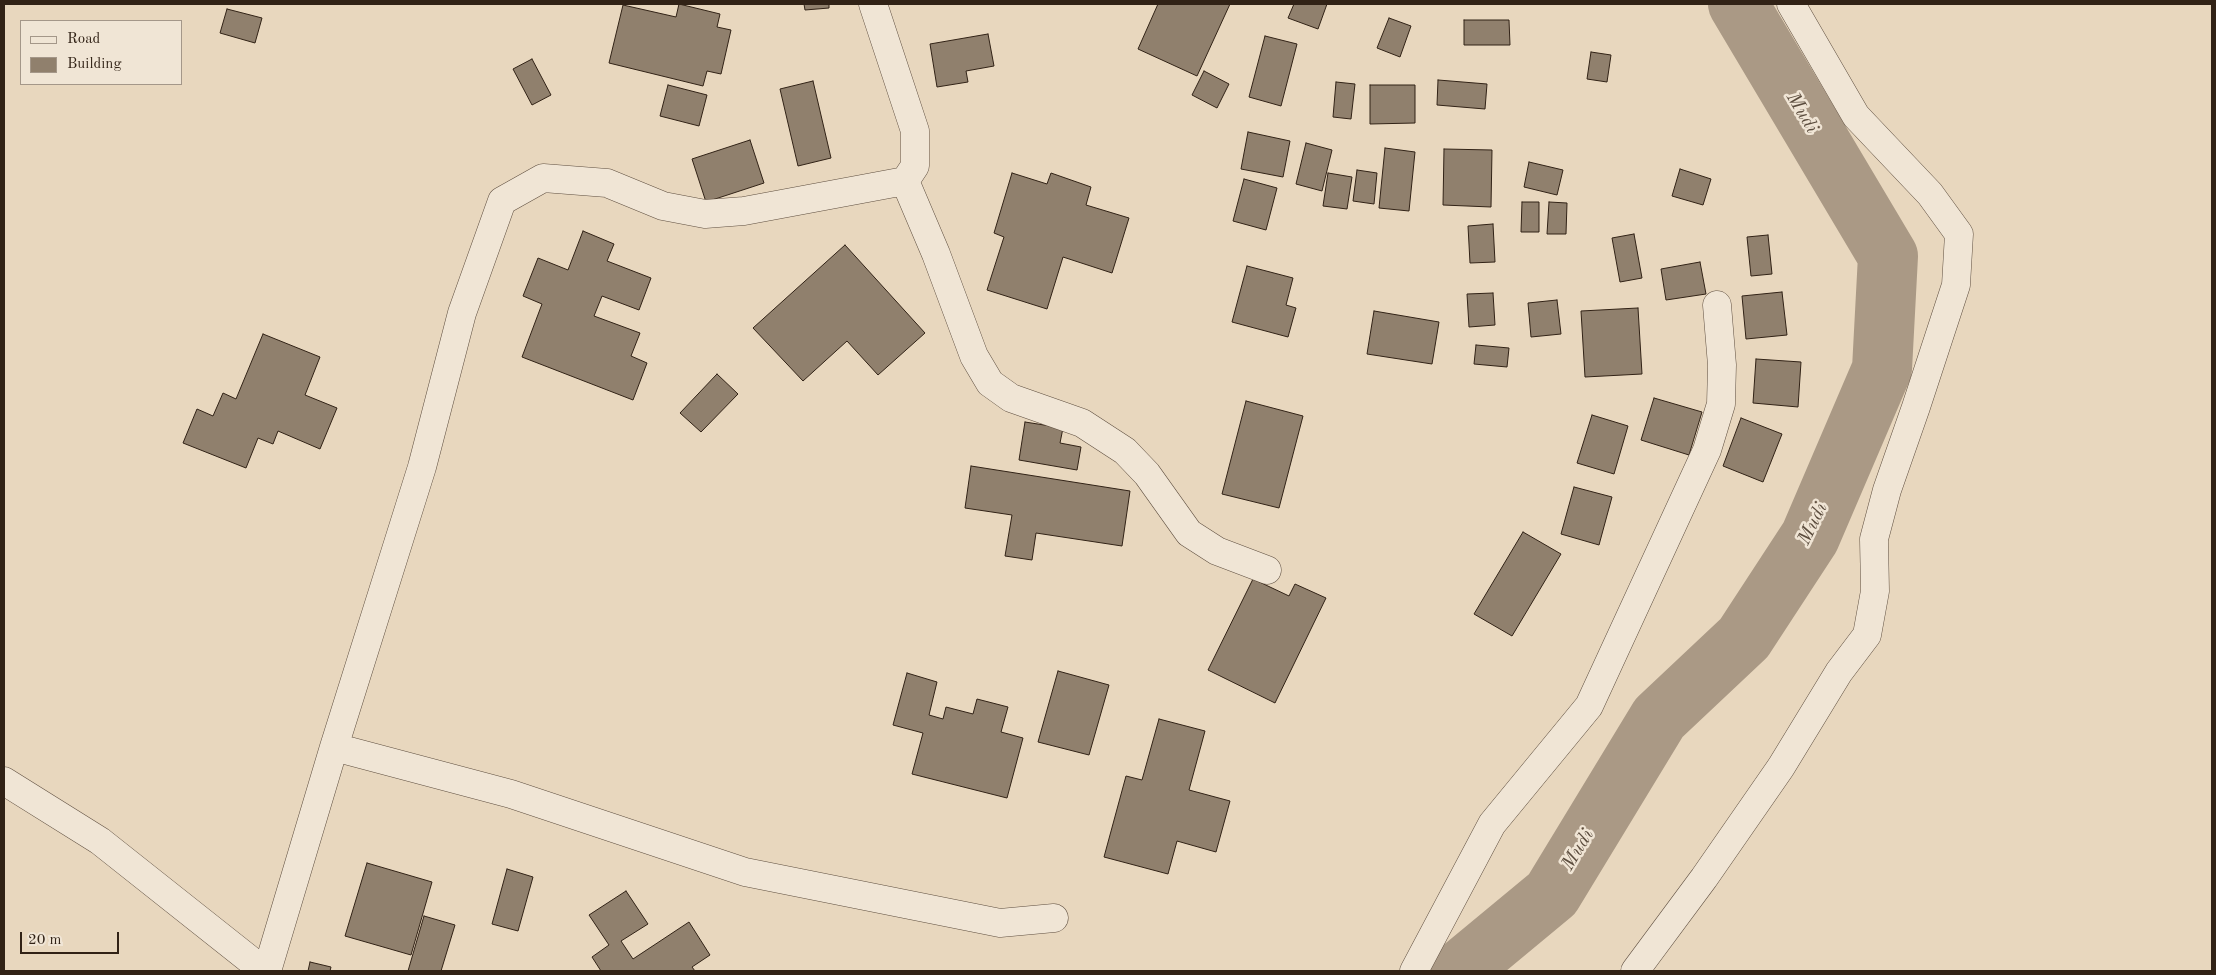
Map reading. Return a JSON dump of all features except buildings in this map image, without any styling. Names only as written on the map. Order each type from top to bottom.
[{"type":"street","points":[[4,781],[100,841],[266,971],[422,466],[462,313],[502,201],[543,178],[607,182],[663,206],[705,214],[744,211],[905,181],[915,166],[914,132],[872,4]]},
{"type":"street","points":[[1635,971],[1715,862],[1781,767],[1839,672],[1867,634],[1875,591],[1874,540],[1886,490],[1916,407],[1956,285],[1959,234],[1930,194],[1856,116],[1792,4]]},
{"type":"street","points":[[905,181],[936,254],[974,356],[990,383],[1012,398],[1082,423],[1126,452],[1147,474],[1189,533],[1217,551],[1266,570]]},
{"type":"street","points":[[1414,971],[1492,824],[1589,706],[1703,459],[1721,404],[1722,365],[1717,305]]},
{"type":"street","points":[[334,747],[511,794],[745,872],[1000,923],[1054,918]]},
{"type":"waterway","name":"Mudi","points":[[1459,971],[1552,894],[1659,718],[1744,638],[1810,537],[1882,369],[1888,256],[1738,4]]}]
